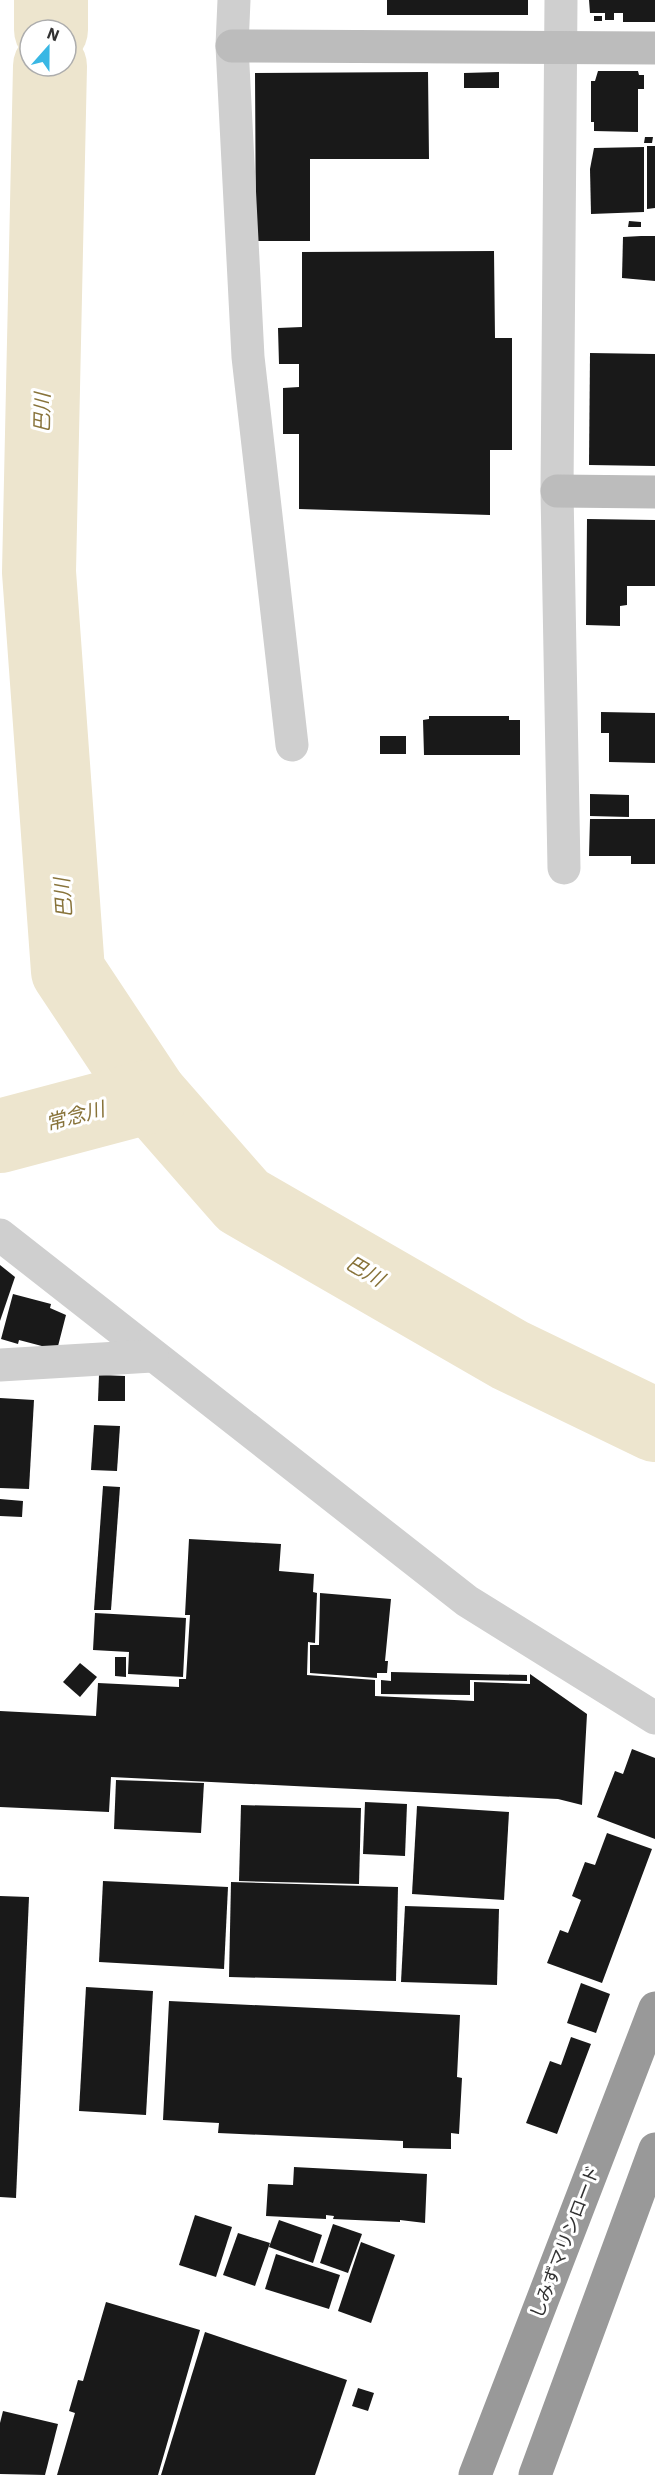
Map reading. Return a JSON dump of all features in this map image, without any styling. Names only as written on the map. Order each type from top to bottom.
[{"type":"highway","name":"しみずマリンロード","points":[[475,2475],[655,2008]]},
{"type":"highway","points":[[535,2475],[655,2149]]},
{"type":"street","points":[[234,0],[232,46],[248,357],[292,745]]},
{"type":"street","points":[[561,0],[557,491],[564,867]]},
{"type":"street","points":[[232,46],[655,48]]},
{"type":"street","points":[[557,491],[655,492]]},
{"type":"street","points":[[0,1235],[467,1601],[655,1718]]},
{"type":"street","points":[[0,1365],[152,1356]]},
{"type":"building","points":[[387,0],[528,0],[528,15],[387,15]]},
{"type":"building","points":[[589,0],[655,0],[655,22],[623,22],[623,13],[614,13],[614,20],[605,20],[605,13],[590,13]]},
{"type":"building","points":[[594,16],[602,16],[602,21],[594,21]]},
{"type":"building","points":[[598,71],[638,71],[639,75],[644,75],[644,89],[638,89],[638,132],[594,131],[594,122],[591,122],[591,81],[595,81]]},
{"type":"building","points":[[428,72],[429,159],[310,159],[310,241],[256,241],[255,73]]},
{"type":"building","points":[[499,72],[499,88],[464,88],[464,73]]},
{"type":"building","points":[[645,137],[653,137],[652,143],[644,143]]},
{"type":"building","points":[[647,146],[655,146],[655,208],[647,209]]},
{"type":"building","points":[[644,147],[644,212],[591,214],[590,169],[594,148]]},
{"type":"building","points":[[629,221],[641,222],[641,227],[628,227]]},
{"type":"building","points":[[655,236],[655,281],[622,278],[623,237]]},
{"type":"building","points":[[494,251],[495,338],[512,338],[512,450],[490,450],[490,515],[299,509],[299,434],[283,434],[283,388],[299,387],[299,364],[279,364],[278,328],[302,327],[302,252]]},
{"type":"building","points":[[590,353],[655,354],[655,466],[589,465]]},
{"type":"building","points":[[587,519],[655,520],[655,586],[627,586],[627,605],[620,606],[620,626],[586,625]]},
{"type":"building","points":[[601,712],[655,713],[655,763],[609,762],[609,733],[601,733]]},
{"type":"building","points":[[429,716],[509,716],[509,720],[520,720],[520,755],[424,755],[423,720],[429,719]]},
{"type":"building","points":[[380,736],[406,736],[406,754],[380,754]]},
{"type":"building","points":[[590,794],[629,795],[629,817],[590,816]]},
{"type":"building","points":[[590,819],[655,819],[655,864],[631,864],[631,856],[589,856]]},
{"type":"building","points":[[0,1265],[15,1277],[0,1321]]},
{"type":"building","points":[[13,1294],[51,1304],[50,1308],[66,1315],[57,1350],[19,1340],[18,1344],[1,1339]]},
{"type":"building","points":[[99,1375],[125,1376],[125,1401],[98,1401]]},
{"type":"building","points":[[0,1398],[34,1400],[29,1489],[0,1488]]},
{"type":"building","points":[[94,1425],[120,1426],[117,1471],[91,1470]]},
{"type":"building","points":[[103,1486],[120,1487],[111,1610],[94,1610]]},
{"type":"building","points":[[0,1499],[23,1501],[22,1517],[0,1516]]},
{"type":"building","points":[[189,1539],[281,1544],[279,1571],[314,1574],[313,1592],[317,1593],[315,1643],[308,1642],[307,1675],[375,1680],[375,1696],[474,1701],[474,1682],[530,1684],[530,1674],[587,1714],[582,1805],[558,1799],[111,1777],[109,1812],[0,1807],[0,1711],[96,1716],[98,1683],[179,1687],[179,1679],[186,1679],[190,1615],[185,1615]]},
{"type":"building","points":[[320,1593],[391,1599],[385,1661],[388,1661],[387,1673],[377,1673],[377,1678],[310,1673],[310,1645],[319,1645]]},
{"type":"building","points":[[95,1613],[186,1618],[183,1677],[128,1674],[129,1652],[93,1650]]},
{"type":"building","points":[[115,1657],[126,1657],[126,1677],[115,1676]]},
{"type":"building","points":[[80,1663],[97,1677],[80,1697],[63,1682]]},
{"type":"building","points":[[391,1672],[527,1675],[527,1681],[470,1680],[470,1695],[381,1694],[381,1680],[391,1681]]},
{"type":"building","points":[[632,1749],[655,1758],[655,1839],[597,1817],[615,1771],[623,1774]]},
{"type":"building","points":[[116,1780],[204,1783],[201,1833],[114,1829]]},
{"type":"building","points":[[365,1802],[407,1804],[405,1856],[363,1854]]},
{"type":"building","points":[[241,1805],[361,1808],[359,1884],[239,1881]]},
{"type":"building","points":[[417,1806],[509,1812],[504,1900],[412,1894]]},
{"type":"building","points":[[607,1833],[652,1849],[602,1983],[547,1963],[560,1930],[568,1933],[581,1900],[572,1896],[585,1862],[595,1865]]},
{"type":"building","points":[[103,1881],[228,1887],[224,1969],[99,1962]]},
{"type":"building","points":[[231,1882],[398,1887],[396,1981],[229,1977]]},
{"type":"building","points":[[0,1896],[29,1897],[16,2198],[0,2197]]},
{"type":"building","points":[[405,1906],[499,1909],[497,1985],[401,1982]]},
{"type":"building","points":[[581,1983],[610,1994],[596,2033],[567,2023]]},
{"type":"building","points":[[86,1987],[153,1991],[146,2115],[79,2111]]},
{"type":"building","points":[[169,2001],[460,2015],[457,2077],[462,2078],[459,2134],[451,2133],[451,2149],[403,2148],[403,2141],[218,2133],[219,2123],[163,2120]]},
{"type":"building","points":[[571,2037],[591,2044],[557,2134],[526,2123],[550,2061],[561,2065]]},
{"type":"building","points":[[294,2167],[427,2174],[425,2223],[400,2220],[400,2222],[333,2219],[334,2216],[326,2215],[326,2219],[266,2216],[268,2184],[293,2185]]},
{"type":"building","points":[[195,2215],[232,2227],[216,2277],[179,2265]]},
{"type":"building","points":[[279,2220],[322,2235],[313,2263],[269,2247]]},
{"type":"building","points":[[333,2224],[362,2234],[348,2273],[320,2263]]},
{"type":"building","points":[[238,2233],[270,2243],[255,2286],[223,2275]]},
{"type":"building","points":[[361,2242],[395,2255],[371,2323],[338,2311]]},
{"type":"building","points":[[276,2254],[340,2275],[329,2309],[265,2289]]},
{"type":"building","points":[[106,2302],[200,2330],[158,2475],[57,2475],[75,2413],[69,2411],[78,2380],[83,2381]]},
{"type":"building","points":[[205,2332],[347,2380],[315,2475],[161,2475]]},
{"type":"building","points":[[358,2388],[374,2393],[368,2411],[352,2406]]},
{"type":"building","points":[[3,2411],[58,2424],[45,2475],[0,2474],[0,2423]]},
{"type":"waterway","name":"巴川","points":[[51,0],[51,18]]},
{"type":"waterway","name":"巴川","points":[[50,78],[39,572],[68,971],[151,1096],[243,1201],[510,1355],[655,1425]]},
{"type":"waterway","name":"常念川","points":[[0,1136],[151,1096]]}]
